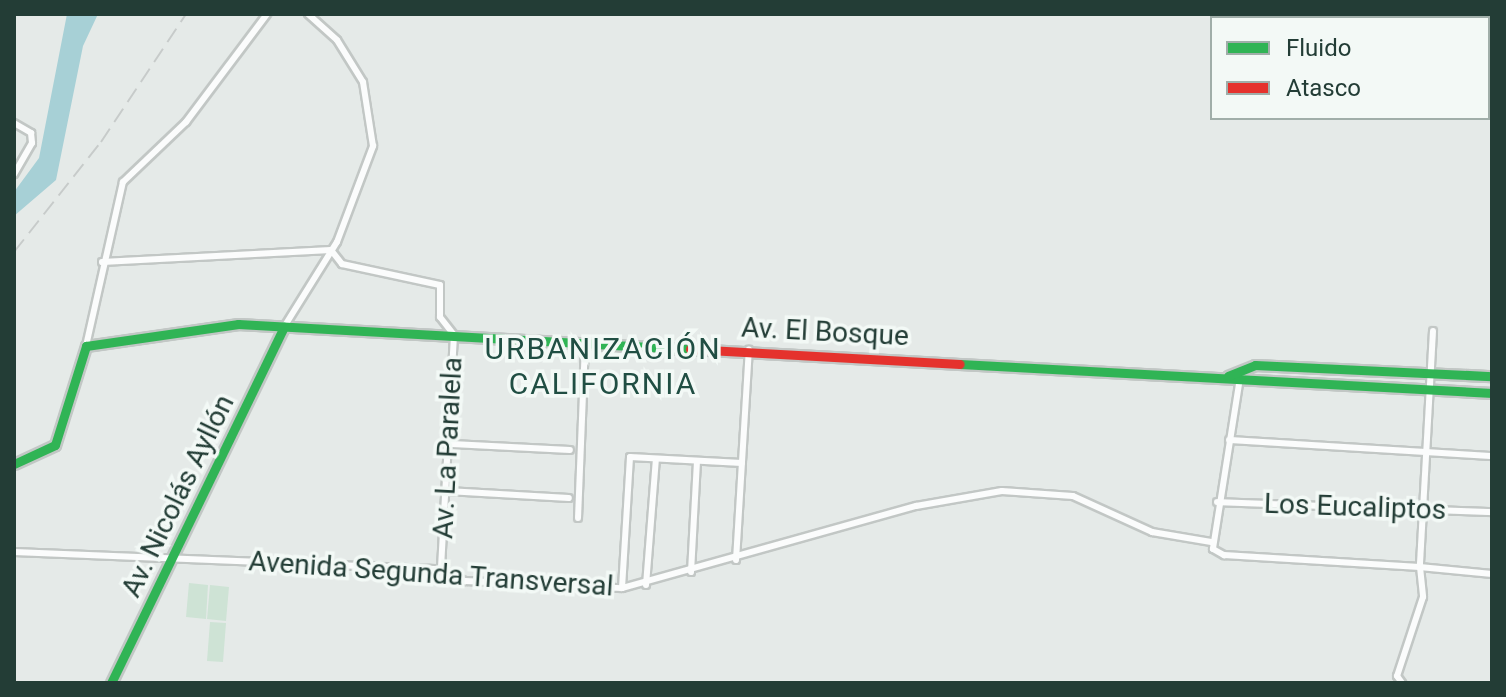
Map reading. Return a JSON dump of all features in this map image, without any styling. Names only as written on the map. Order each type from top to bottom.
[{"type":"street","points":[[14,464],[55,445],[86,346],[102,262],[123,182],[186,122],[267,14]]},
{"type":"street","points":[[284,327],[331,250],[368,174],[374,123],[352,59],[308,14]]},
{"type":"street","points":[[14,123],[31,133],[32,143],[14,174]]},
{"type":"street","points":[[102,262],[279,248],[331,250]]},
{"type":"street","name":"Av. La Paralela","points":[[331,250],[342,264],[440,285],[436,299],[451,333],[452,444],[441,569]]},
{"type":"street","name":"Av. El Bosque","points":[[86,346],[238,324],[1228,376],[1255,365],[1492,376]]},
{"type":"street","name":"Av. Nicolás Ayllón","points":[[111,683],[175,557],[284,327]]},
{"type":"street","points":[[1402,683],[1397,676],[1423,597],[1420,567],[1426,512],[1433,331]]},
{"type":"street","points":[[578,518],[585,343]]},
{"type":"street","points":[[736,560],[749,349]]},
{"type":"street","points":[[1228,376],[1239,384],[1431,394],[1492,393]]},
{"type":"street","points":[[1211,542],[1239,384]]},
{"type":"street","points":[[1229,440],[1492,456]]},
{"type":"street","points":[[452,444],[570,450]]},
{"type":"street","points":[[622,588],[630,457],[742,463]]},
{"type":"street","points":[[646,585],[656,459]]},
{"type":"street","points":[[691,572],[697,462]]},
{"type":"street","points":[[447,491],[569,498]]},
{"type":"street","name":"Avenida Segunda Transversal","points":[[14,552],[441,569],[465,581],[622,588],[646,585],[736,560],[916,506],[1002,491],[1073,496],[1152,532],[1211,542],[1224,555],[1492,574]]},
{"type":"street","name":"Los Eucaliptos","points":[[1217,502],[1492,512]]},
{"type":"green space","points":[[189,583],[208,585],[206,619],[186,617]]},
{"type":"green space","points":[[210,585],[229,587],[226,621],[207,619]]},
{"type":"green space","points":[[210,622],[226,623],[223,662],[207,661]]},
{"type":"water","points":[[67,14],[98,14],[83,46],[56,180],[14,216],[14,192],[39,158]]},
{"type":"railway","points":[[14,252],[101,142],[186,14]]},
{"type":"traffic: fast","points":[[14,464],[55,445],[86,346],[238,324],[690,349]]},
{"type":"traffic: fast","points":[[111,683],[284,327]]},
{"type":"traffic: fast","points":[[960,364],[1492,393]]},
{"type":"traffic: fast","points":[[1228,376],[1255,365],[1492,376]]},
{"type":"traffic: jam","points":[[690,349],[960,364]]},
{"type":"district","name":"URBANIZACIÓN CALIFORNIA","points":[[603,366]]}]
